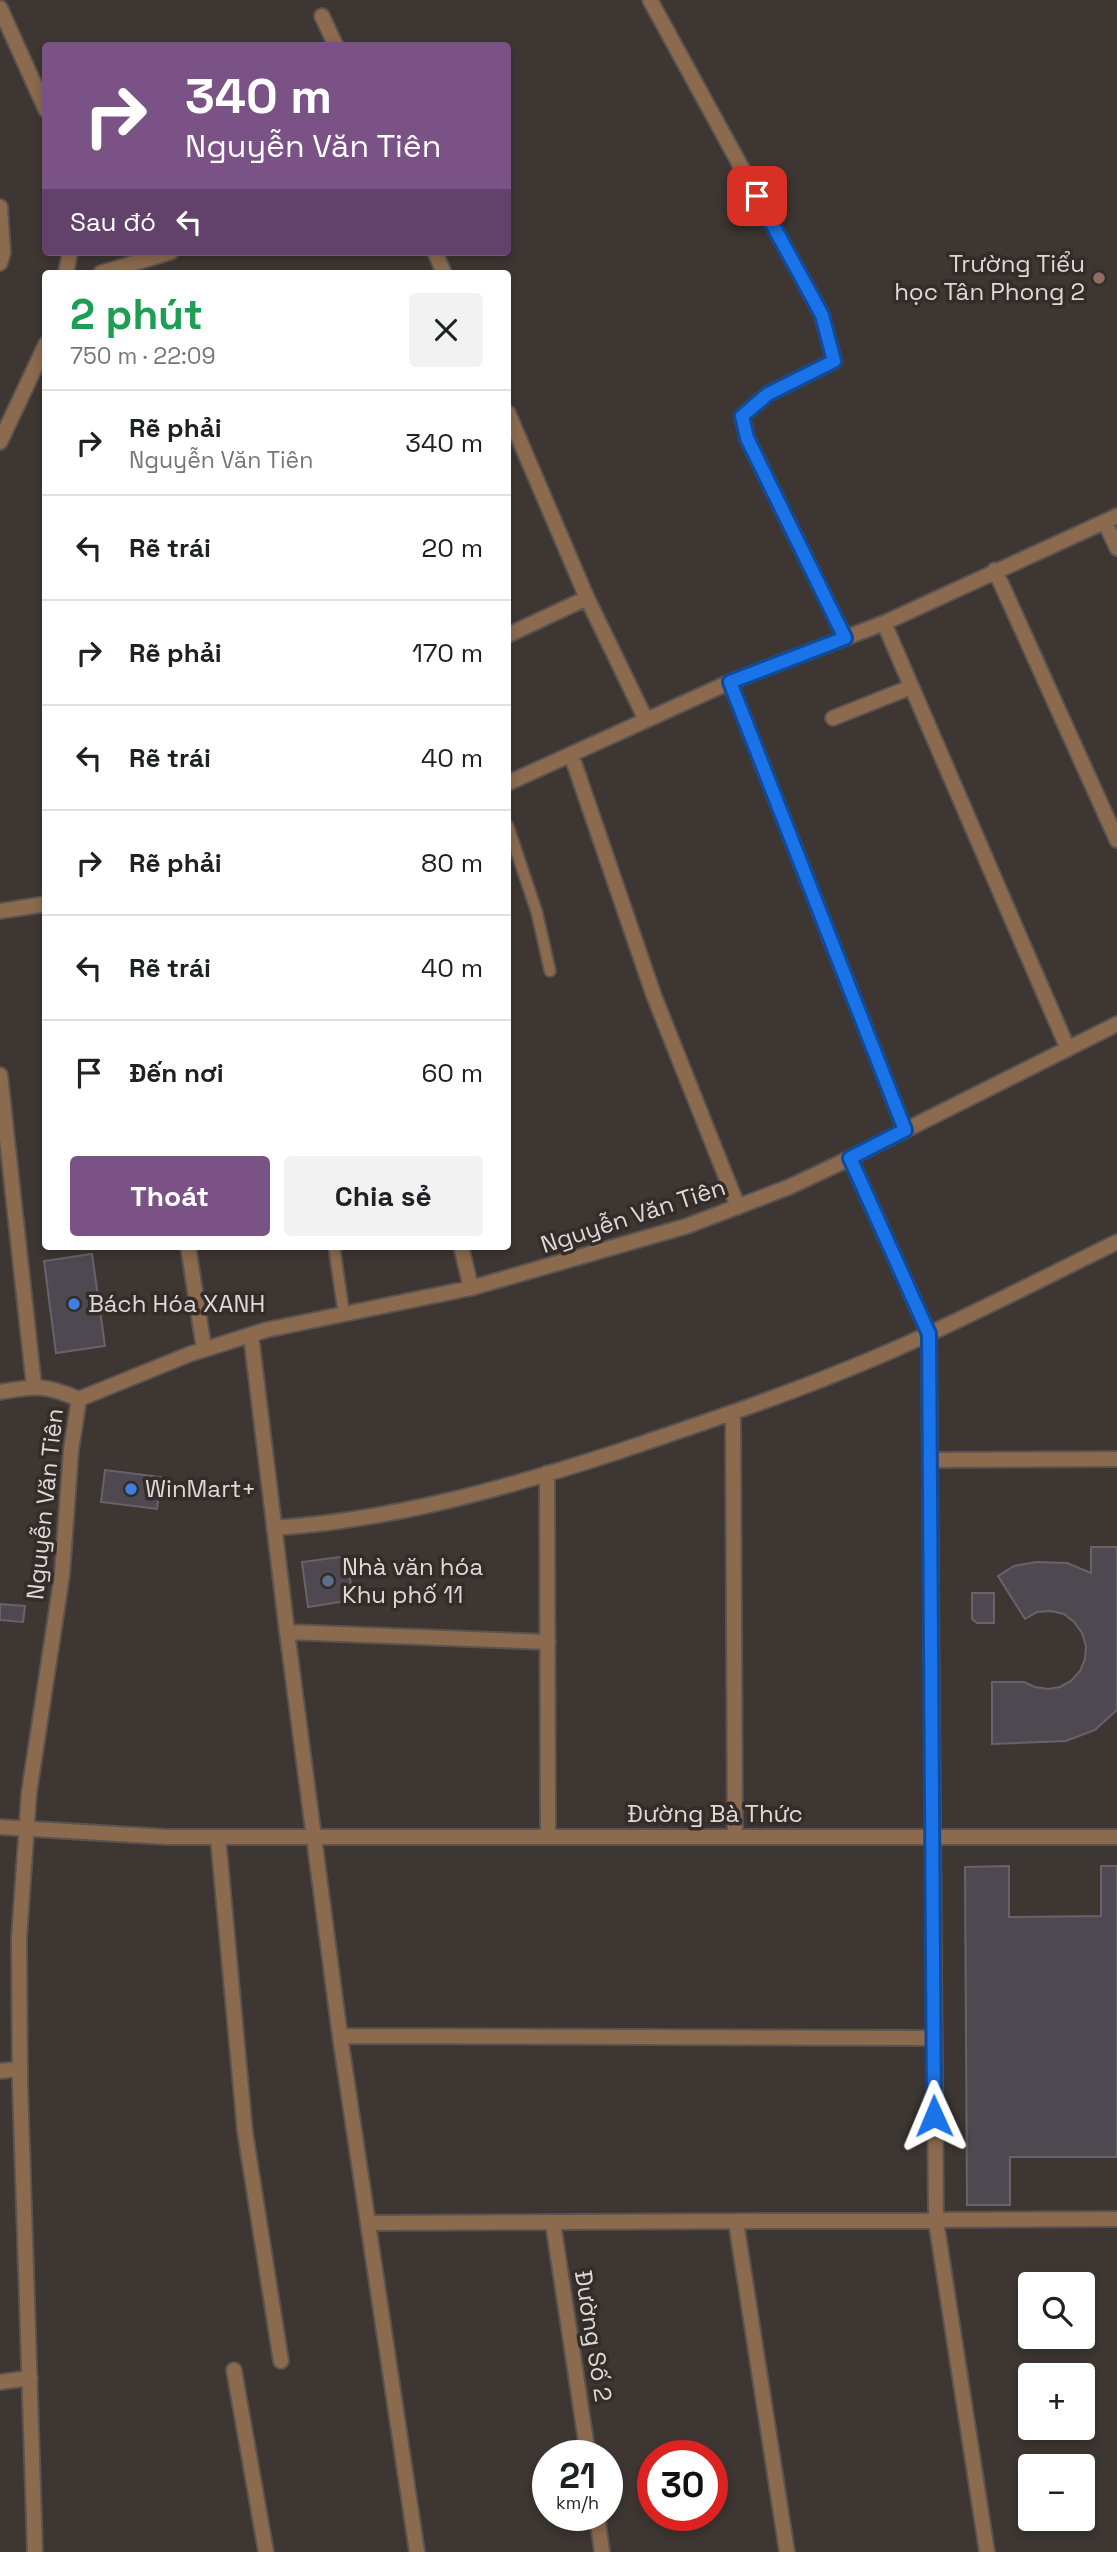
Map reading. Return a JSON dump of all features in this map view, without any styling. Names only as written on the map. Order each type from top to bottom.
[{"type":"street","points":[[650,0],[822,315],[834,361],[768,394],[742,416],[747,438],[845,638]]},
{"type":"street","points":[[0,8],[42,101]]},
{"type":"street","points":[[322,16],[334,42]]},
{"type":"street","points":[[0,206],[3,253],[0,263]]},
{"type":"street","points":[[111,270],[157,256]]},
{"type":"street","points":[[0,442],[42,353]]},
{"type":"street","points":[[511,420],[587,598],[646,720]]},
{"type":"street","points":[[511,782],[730,682],[884,623],[1111,519],[1117,548]]},
{"type":"street","points":[[995,570],[1117,840]]},
{"type":"street","points":[[511,634],[587,598]]},
{"type":"street","points":[[884,623],[1068,1049]]},
{"type":"street","points":[[730,682],[905,1130]]},
{"type":"street","points":[[833,718],[911,687]]},
{"type":"street","points":[[571,754],[654,996],[738,1207]]},
{"type":"street","points":[[0,911],[42,905]]},
{"type":"street","name":"Nguyễn Văn Tiên","points":[[35,2552],[20,2069],[19,1939],[36,1734],[62,1575],[71,1450],[79,1399],[204,1349],[251,1335],[471,1288],[643,1240],[738,1207],[850,1158],[1117,1024]]},
{"type":"street","points":[[0,1075],[34,1387]]},
{"type":"street","points":[[850,1158],[929,1334],[932,2038],[936,2221],[987,2552]]},
{"type":"street","points":[[274,1528],[342,1522],[397,1512],[547,1473],[733,1413],[856,1366],[929,1334],[1117,1242]]},
{"type":"street","points":[[189,1250],[204,1349]]},
{"type":"street","points":[[462,1250],[471,1288]]},
{"type":"street","points":[[251,1335],[340,2036],[417,2552]]},
{"type":"street","points":[[0,1392],[49,1387],[79,1399]]},
{"type":"street","points":[[733,1413],[735,1837]]},
{"type":"street","points":[[930,1460],[1117,1459]]},
{"type":"street","points":[[547,1473],[548,1837]]},
{"type":"street","points":[[287,1632],[548,1642]]},
{"type":"street","name":"Đường Bà Thức","points":[[0,1827],[97,1834],[218,1837],[1117,1838]]},
{"type":"street","points":[[218,1837],[245,2132],[281,2361]]},
{"type":"street","points":[[340,2036],[932,2038]]},
{"type":"street","points":[[0,2071],[20,2069]]},
{"type":"street","points":[[368,2223],[1117,2219]]},
{"type":"street","name":"Đường Số 2","points":[[552,2222],[586,2440]]},
{"type":"street","points":[[736,2222],[787,2552]]},
{"type":"street","points":[[234,2370],[266,2552]]},
{"type":"street","points":[[0,2382],[30,2378]]},
{"type":"street","points":[[599,2531],[602,2552]]},
{"type":"lane","points":[[511,835],[537,913],[550,971]]},
{"type":"lane","points":[[335,1250],[344,1315]]},
{"type":"building","name":"Bách Hóa XANH","points":[[92,1254],[105,1346],[56,1353],[44,1261]]},
{"type":"building","name":"WinMart+","points":[[105,1470],[161,1477],[157,1509],[101,1502]]},
{"type":"building","points":[[1091,1547],[1117,1547],[1117,1710],[1095,1730],[1066,1741],[992,1744],[992,1682],[1024,1682],[1048,1689],[1060,1687],[1071,1681],[1080,1671],[1086,1646],[1082,1633],[1064,1614],[1037,1612],[1025,1619],[998,1576],[1014,1566],[1036,1562],[1067,1563],[1091,1573]]},
{"type":"building","name":"Nhà văn hóa Khu phố 11","points":[[347,1556],[353,1600],[308,1607],[302,1562]]},
{"type":"building","points":[[972,1593],[994,1593],[994,1623],[977,1623],[972,1619]]},
{"type":"building","points":[[0,1604],[25,1606],[23,1622],[0,1620]]},
{"type":"building","points":[[1009,1866],[1009,1917],[1101,1916],[1101,1866],[1117,1866],[1117,2157],[1010,2157],[1010,2205],[967,2205],[965,1867]]},
{"type":"place","name":"Trường Tiểu học Tân Phong 2","points":[[1099,278]]},
{"type":"place","name":"Bách Hóa XANH","points":[[74,1304]]},
{"type":"place","name":"WinMart+","points":[[131,1489]]},
{"type":"place","name":"Nhà văn hóa Khu phố 11","points":[[328,1581]]},
{"type":"route","points":[[757,196],[822,315],[834,361],[768,394],[742,416],[747,438],[845,638],[730,682],[905,1130],[850,1158],[929,1334],[934,2116]]}]
